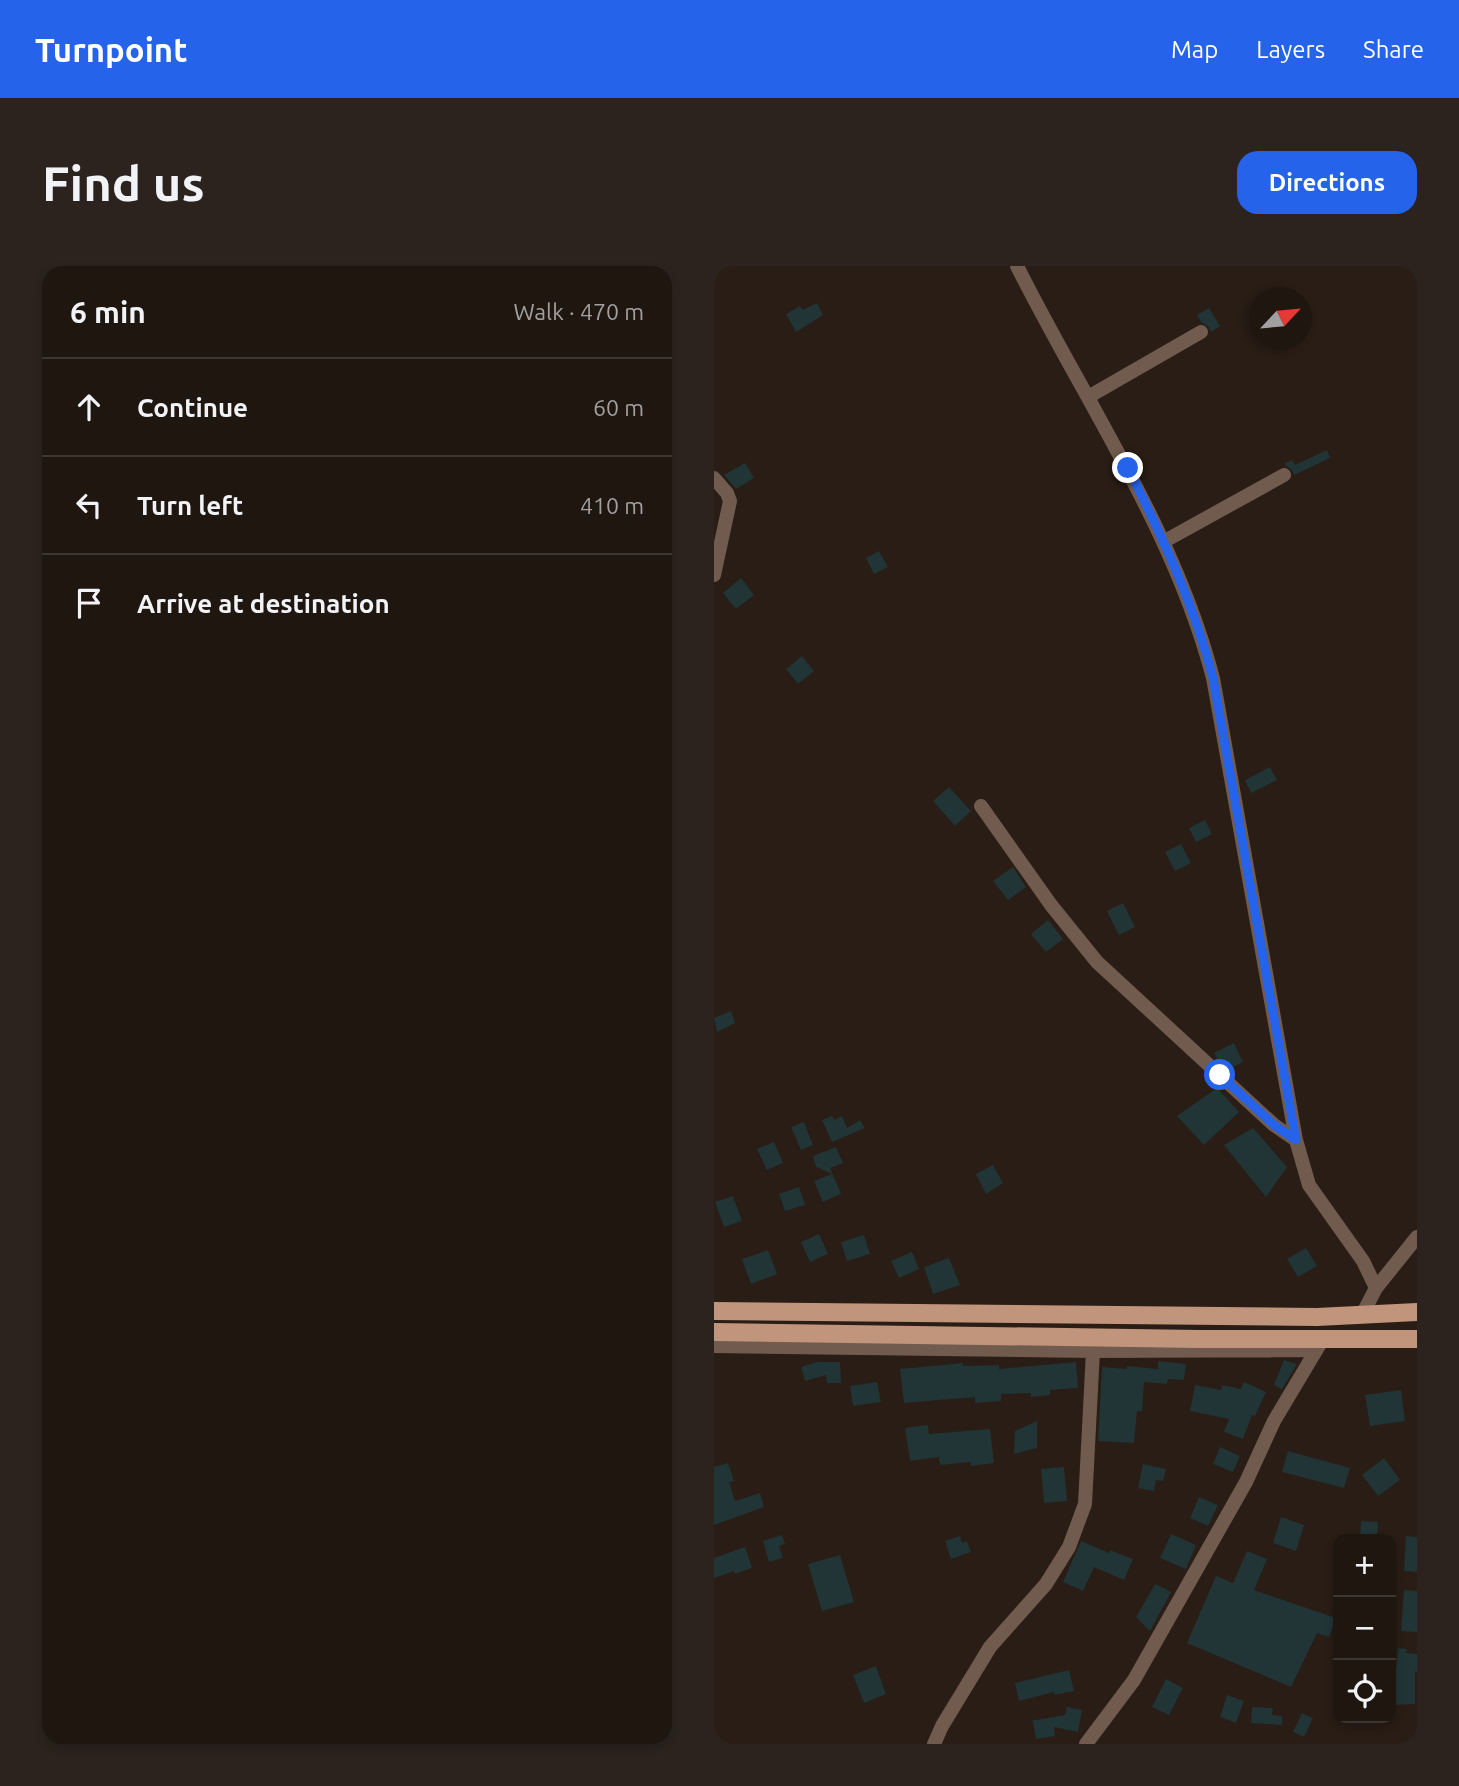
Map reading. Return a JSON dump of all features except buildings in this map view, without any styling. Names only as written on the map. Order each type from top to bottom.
[{"type":"main road","points":[[714,1311],[1317,1317],[1417,1312]]},
{"type":"main road","points":[[714,1332],[1320,1345],[1417,1339]]},
{"type":"street","points":[[1017,266],[1051,334],[1128,468],[1185,589],[1201,632],[1213,678],[1296,1140],[1309,1185],[1363,1261],[1376,1288]]},
{"type":"street","points":[[1088,397],[1201,331]]},
{"type":"street","points":[[1163,542],[1284,475]]},
{"type":"street","points":[[714,478],[727,493],[730,501],[714,575]]},
{"type":"street","points":[[981,806],[1051,905],[1097,962],[1274,1125],[1296,1140]]},
{"type":"street","points":[[1362,1315],[1376,1288],[1417,1237]]},
{"type":"street","points":[[714,1346],[1093,1351],[1320,1345]]},
{"type":"street","points":[[1086,1744],[1134,1680],[1247,1482],[1275,1421],[1320,1345]]},
{"type":"street","points":[[934,1744],[990,1647],[1046,1584],[1069,1548],[1085,1504],[1093,1351]]},
{"type":"route","points":[[1128,468],[1185,589],[1201,632],[1213,678],[1296,1140],[1274,1125],[1220,1075]]}]
